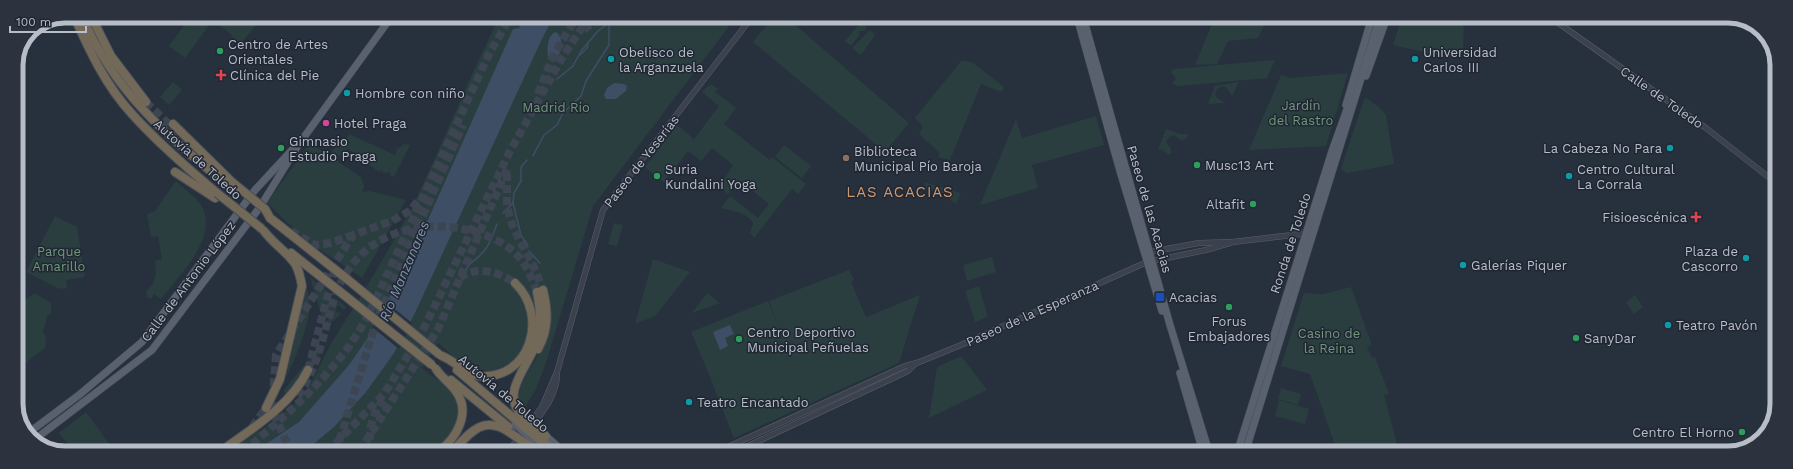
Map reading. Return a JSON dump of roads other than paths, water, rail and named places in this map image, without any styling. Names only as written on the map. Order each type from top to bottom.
[{"type":"highway","name":"Autovía de Toledo","points":[[77,23],[110,86],[131,113],[174,157],[216,196],[263,230],[434,367],[516,423]]},
{"type":"highway","name":"Autovía de Toledo","points":[[85,23],[109,69],[135,101],[180,147],[230,184]]},
{"type":"highway","points":[[95,23],[112,56],[146,102]]},
{"type":"highway","points":[[173,124],[230,184],[265,209],[270,218],[441,356],[452,360],[466,370],[480,376],[501,372],[522,357],[530,341],[534,323],[530,303],[524,292],[515,283]]},
{"type":"highway","points":[[176,172],[216,196]]},
{"type":"highway","points":[[263,230],[272,242],[293,260],[299,272],[302,286],[280,379],[266,408]]},
{"type":"highway","points":[[540,291],[539,331],[534,348],[515,385],[513,392],[516,423],[540,444]]},
{"type":"highway","name":"Autovía de Toledo","points":[[441,356],[540,444]]},
{"type":"highway","points":[[434,367],[441,378],[455,390],[462,402],[462,420],[457,431],[445,446]]},
{"type":"highway","points":[[228,446],[283,404],[300,384],[308,370]]},
{"type":"highway","points":[[456,446],[470,432],[482,425],[516,423]]},
{"type":"main road","name":"Calle de Antonio López","points":[[38,437],[152,350],[260,207],[299,144],[387,23]]},
{"type":"main road","name":"Paseo de las Acacias","points":[[1079,23],[1207,446]]},
{"type":"main road","name":"Paseo de las Acacias","points":[[1085,23],[1150,252],[1150,261],[1201,446]]},
{"type":"main road","points":[[1332,151],[1370,23]]},
{"type":"main road","name":"Ronda de Toledo","points":[[1247,446],[1378,23]]},
{"type":"main road","points":[[1341,146],[1385,23]]},
{"type":"main road","name":"Ronda de Toledo","points":[[1239,446],[1332,151],[1372,42]]},
{"type":"main road","name":"Calle de Antonio López","points":[[32,431],[127,356],[142,342],[255,190],[299,144]]},
{"type":"street","name":"Paseo de Yeserías","points":[[523,435],[546,406],[554,390],[557,380],[557,372],[602,210],[747,23]]},
{"type":"street","name":"Calle de Toledo","points":[[1558,23],[1706,128],[1770,177]]},
{"type":"street","points":[[1150,252],[1198,243],[1233,242],[1314,233]]},
{"type":"street","name":"Paseo de la Esperanza","points":[[729,446],[905,366],[917,363],[1150,261],[1206,250],[1233,242]]},
{"type":"street","name":"Paseo de la Esperanza","points":[[748,446],[908,371],[917,363]]},
{"type":"street","points":[[767,429],[768,437]]},
{"type":"street","points":[[513,446],[523,435]]},
{"type":"street","points":[[516,446],[523,435]]},
{"type":"water","name":"Río Manzanares","points":[[522,23],[550,23],[415,313],[394,353],[366,392],[334,427],[311,446],[263,446],[299,422],[349,365],[371,333],[423,231],[513,29],[519,28]]},
{"type":"water","points":[[556,32],[559,35],[561,46],[556,60],[552,62],[548,57],[548,46],[549,39]]},
{"type":"water","points":[[614,83],[624,84],[627,86],[626,91],[616,99],[606,99],[604,95],[607,88]]},
{"type":"water","points":[[730,325],[734,334],[725,338],[728,346],[720,350],[713,332]]},
{"type":"waterway","points":[[557,79],[573,66],[581,51],[598,31],[609,23]]},
{"type":"waterway","points":[[533,156],[544,135],[557,125],[563,113],[581,96],[586,81],[609,45],[609,23]]},
{"type":"waterway","points":[[580,55],[587,48],[588,44]]},
{"type":"waterway","points":[[503,213],[513,203],[514,193],[521,181],[521,167],[527,160]]},
{"type":"waterway","points":[[513,203],[521,235],[528,246]]},
{"type":"waterway","points":[[466,270],[488,246],[497,224]]},
{"type":"waterway","points":[[529,251],[540,263]]},
{"type":"tunnel","points":[[250,446],[306,396],[335,364],[359,331],[375,301],[489,54],[507,23]]},
{"type":"tunnel","points":[[538,94],[552,58],[573,23]]},
{"type":"tunnel","points":[[333,446],[384,394],[421,334],[510,151],[562,58],[585,23]]},
{"type":"tunnel","points":[[584,30],[592,23]]},
{"type":"tunnel","points":[[146,102],[177,132]]},
{"type":"tunnel","points":[[338,446],[377,319],[463,125]]},
{"type":"tunnel","points":[[363,446],[438,329],[508,167]]},
{"type":"tunnel","points":[[507,173],[507,205],[510,219],[519,240],[531,260],[543,290]]},
{"type":"tunnel","points":[[290,446],[285,439],[272,409],[276,355],[353,235],[392,221],[411,210],[419,199]]},
{"type":"tunnel","points":[[298,396],[312,370],[333,303],[347,271],[359,257],[373,245],[389,236],[406,230],[424,227],[463,229],[488,236],[504,244],[518,255],[527,269],[537,292]]},
{"type":"tunnel","points":[[291,231],[315,245],[331,243],[353,235]]},
{"type":"tunnel","points":[[308,370],[335,268]]},
{"type":"tunnel","points":[[460,278],[467,274],[481,271],[495,273],[515,283]]},
{"type":"tunnel","points":[[371,446],[371,425],[383,400]]},
{"type":"tunnel","points":[[252,427],[266,408]]},
{"type":"tunnel","points":[[234,446],[238,443]]},
{"type":"place","name":"Centro de Artes Orientales","points":[[220,51]]},
{"type":"place","name":"Obelisco de la Arganzuela","points":[[611,59]]},
{"type":"place","name":"Universidad Carlos III","points":[[1415,59]]},
{"type":"place","name":"Clínica del Pie","points":[[221,75]]},
{"type":"place","name":"Hombre con niño","points":[[347,93]]},
{"type":"place","name":"Hotel Praga","points":[[326,123]]},
{"type":"place","name":"Gimnasio Estudio Praga","points":[[281,148]]},
{"type":"place","name":"La Cabeza No Para","points":[[1670,148]]},
{"type":"place","name":"Biblioteca Municipal Pío Baroja","points":[[846,158]]},
{"type":"place","name":"Musc13 Art","points":[[1197,165]]},
{"type":"place","name":"Suria Kundalini Yoga","points":[[657,176]]},
{"type":"place","name":"Centro Cultural La Corrala","points":[[1569,176]]},
{"type":"place","name":"Altafit","points":[[1253,204]]},
{"type":"place","name":"Fisioescénica","points":[[1696,217]]},
{"type":"place","name":"Plaza de Cascorro","points":[[1746,258]]},
{"type":"place","name":"Galerías Piquer","points":[[1463,265]]},
{"type":"place","name":"Acacias","points":[[1160,297]]},
{"type":"place","name":"Forus Embajadores","points":[[1229,307]]},
{"type":"place","name":"Teatro Pavón","points":[[1668,325]]},
{"type":"place","name":"SanyDar","points":[[1576,338]]},
{"type":"place","name":"Centro Deportivo Municipal Peñuelas","points":[[739,339]]},
{"type":"place","name":"Teatro Encantado","points":[[689,402]]},
{"type":"place","name":"Centro El Horno","points":[[1742,432]]},
{"type":"district","name":"LAS ACACIAS","points":[[900,192]]},
{"type":"park label","name":"Madrid Río","points":[[556,107]]},
{"type":"park label","name":"Jardín del Rastro","points":[[1301,112]]},
{"type":"park label","name":"Parque Amarillo","points":[[59,258]]},
{"type":"park label","name":"Casino de la Reina","points":[[1329,340]]}]
